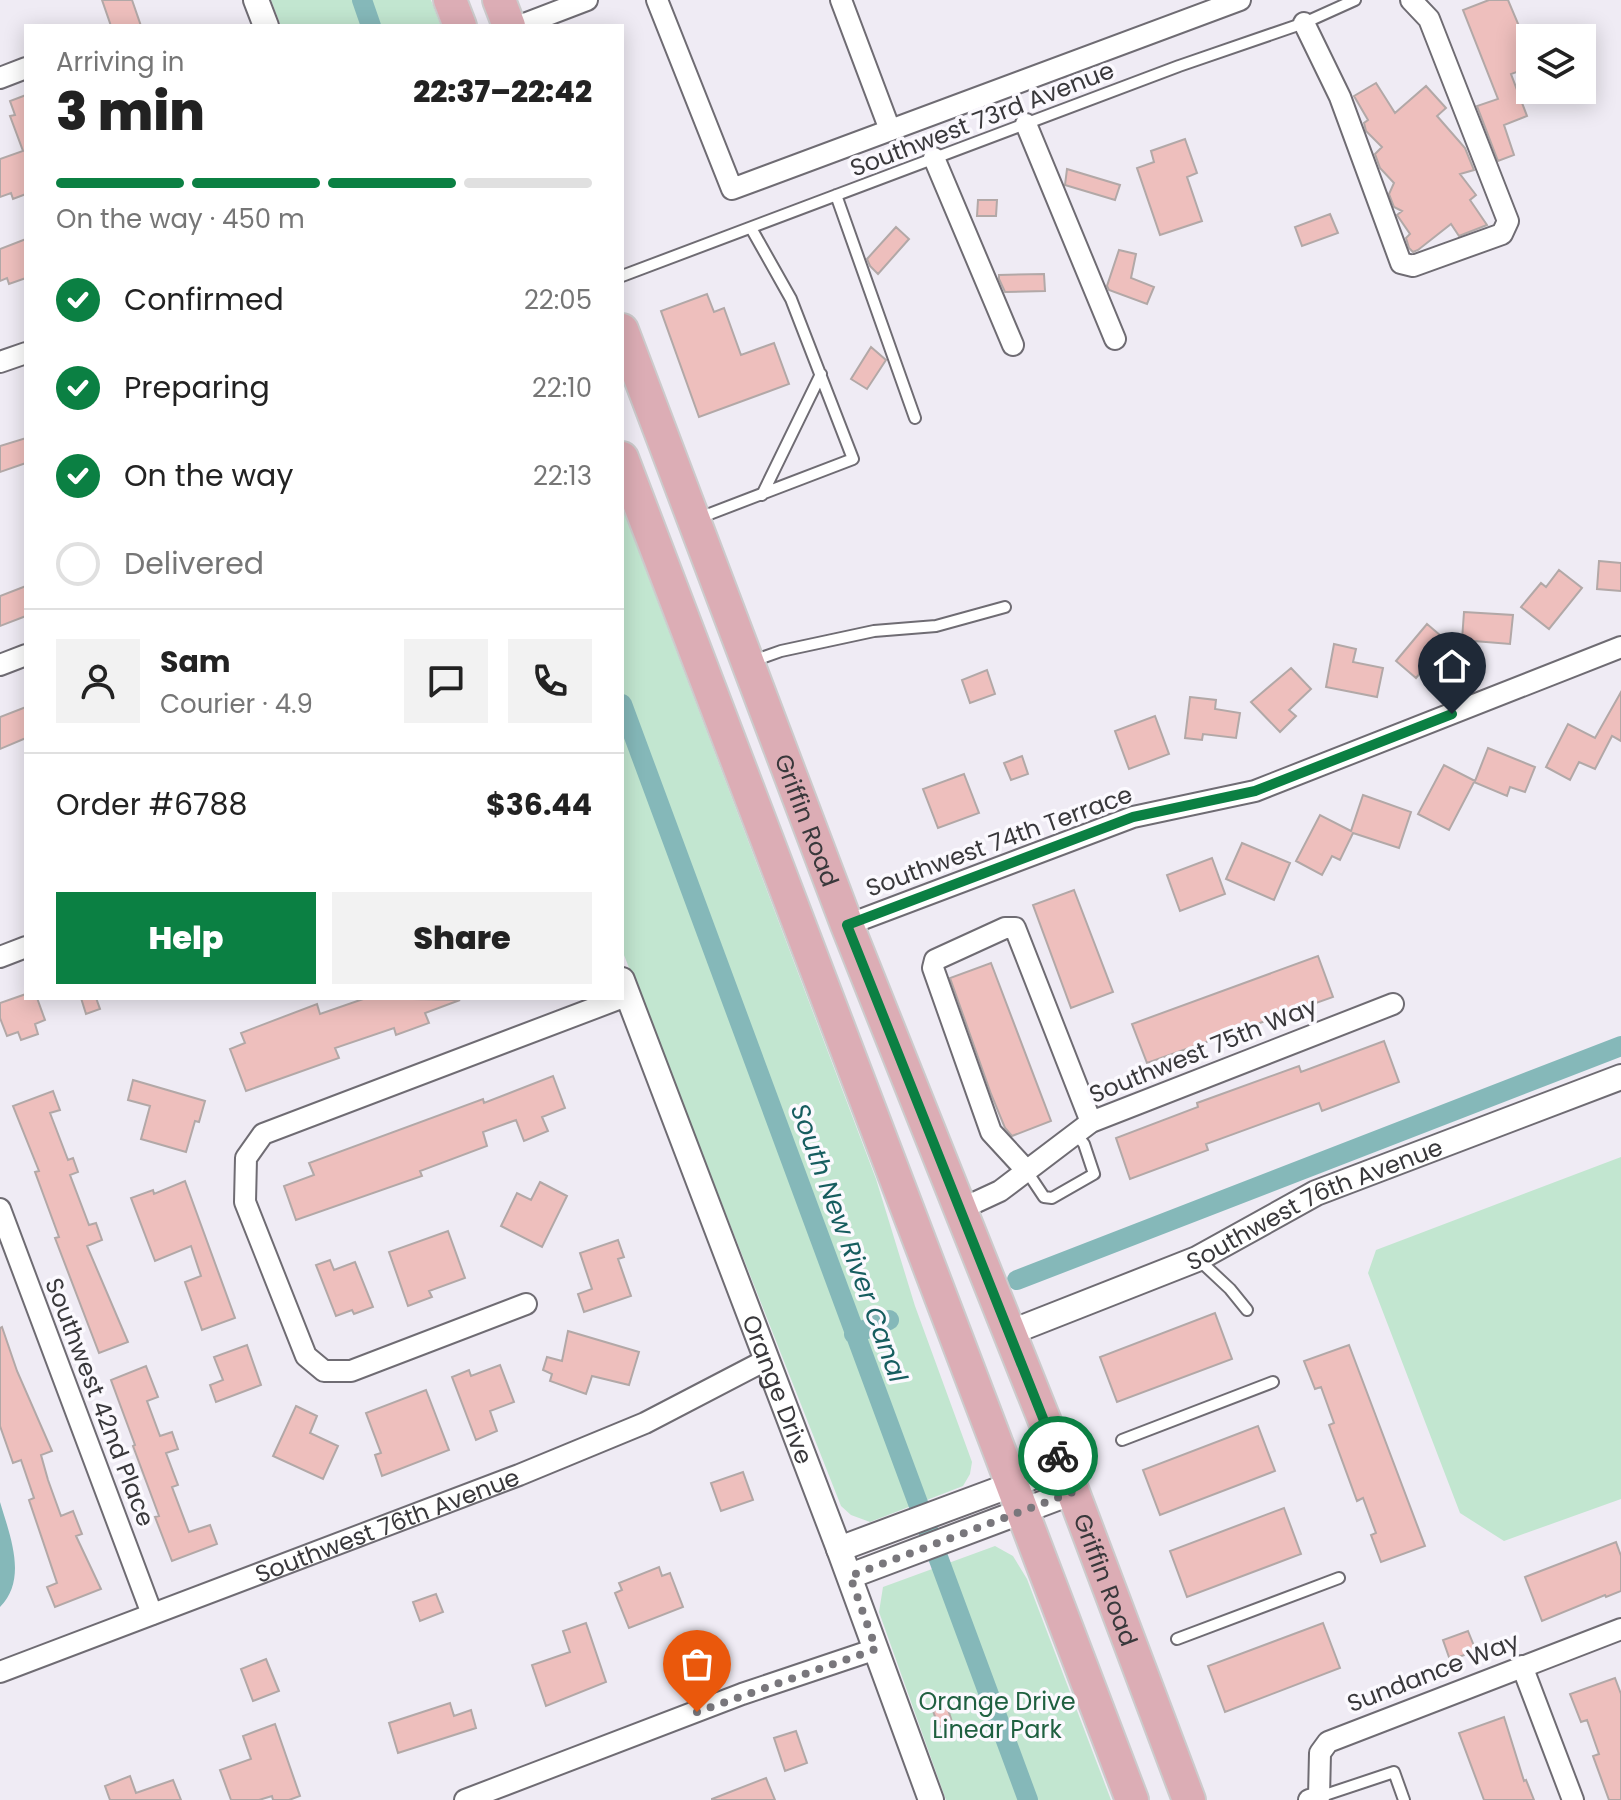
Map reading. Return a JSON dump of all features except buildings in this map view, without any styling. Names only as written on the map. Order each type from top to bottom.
[{"type":"main road","points":[[450,0],[459,24]]},
{"type":"main road","name":"Griffin Road","points":[[624,335],[869,983],[1067,1479],[1189,1800]]},
{"type":"main road","name":"Griffin Road","points":[[624,463],[1132,1800]]},
{"type":"main road","points":[[786,892],[822,921],[847,925]]},
{"type":"main road","points":[[814,965],[837,965],[869,983]]},
{"type":"street","points":[[256,0],[265,24]]},
{"type":"street","points":[[509,12],[587,0]]},
{"type":"street","points":[[657,0],[732,189],[1240,0]]},
{"type":"street","points":[[841,0],[890,130]]},
{"type":"street","points":[[1304,23],[1340,97],[1401,263],[1413,266],[1502,234],[1508,221],[1429,19],[1411,0]]},
{"type":"street","points":[[0,78],[24,69]]},
{"type":"street","points":[[1026,124],[1115,339]]},
{"type":"street","points":[[934,158],[1013,345]]},
{"type":"street","points":[[0,362],[24,354]]},
{"type":"street","name":"Southwest 74th Terrace","points":[[847,925],[1133,817],[1255,791],[1621,647]]},
{"type":"street","points":[[0,665],[24,656]]},
{"type":"street","points":[[1026,1170],[991,1132],[933,968],[935,960],[1005,928],[1015,928],[1084,1128]]},
{"type":"street","points":[[0,957],[24,948]]},
{"type":"street","name":"Orange Drive","points":[[624,996],[768,1359],[931,1800]]},
{"type":"street","points":[[526,1304],[351,1371],[324,1371],[306,1356],[245,1202],[246,1158],[263,1134],[605,1000]]},
{"type":"street","name":"Southwest 75th Way","points":[[959,1210],[1000,1191],[1084,1128],[1393,1004]]},
{"type":"street","name":"Southwest 76th Avenue","points":[[1009,1333],[1197,1259],[1316,1193],[1621,1077]]},
{"type":"street","name":"Southwest 42nd Place","points":[[0,1209],[152,1614]]},
{"type":"street","name":"Southwest 76th Avenue","points":[[0,1672],[519,1475],[645,1423],[768,1359]]},
{"type":"street","points":[[850,1576],[971,1530],[1017,1498],[1067,1479]]},
{"type":"street","points":[[839,1549],[960,1504],[1017,1498]]},
{"type":"street","name":"Sundance Way","points":[[1314,1798],[1320,1753],[1328,1742],[1621,1629]]},
{"type":"street","points":[[465,1800],[742,1694],[876,1649]]},
{"type":"street","points":[[1522,1666],[1573,1800]]},
{"type":"lane","name":"Southwest 73rd Avenue","points":[[624,275],[1304,23],[1355,0]]},
{"type":"lane","points":[[836,195],[915,418]]},
{"type":"lane","points":[[693,520],[853,459],[791,299],[751,228]]},
{"type":"lane","points":[[762,495],[821,374]]},
{"type":"lane","points":[[747,663],[781,651],[893,627],[936,626],[1005,607]]},
{"type":"lane","points":[[1026,1170],[1044,1197],[1052,1198],[1094,1174],[1084,1144],[1084,1128]]},
{"type":"lane","points":[[1197,1259],[1230,1289],[1247,1310]]},
{"type":"lane","points":[[1122,1440],[1273,1382]]},
{"type":"lane","points":[[1177,1639],[1339,1578]]},
{"type":"lane","points":[[1314,1798],[1394,1772],[1404,1800]]},
{"type":"green space","points":[[271,0],[431,0],[440,24],[280,24]]},
{"type":"green space","points":[[624,512],[876,1179],[915,1306],[972,1462],[963,1486],[870,1522],[851,1515],[841,1506],[624,955]]},
{"type":"green space","points":[[1621,1157],[1621,1499],[1504,1541],[1460,1513],[1368,1273],[1376,1250]]},
{"type":"green space","name":"Orange Drive Linear Park","points":[[995,1546],[1013,1556],[1027,1579],[1111,1800],[946,1800],[879,1612],[883,1587]]},
{"type":"water","points":[[0,1502],[12,1543],[15,1570],[13,1584],[0,1607]]},
{"type":"waterway","name":"South New River Canal","points":[[362,0],[370,24]]},
{"type":"waterway","name":"South New River Canal","points":[[624,709],[1028,1800]]},
{"type":"waterway","points":[[1017,1280],[1621,1046]]},
{"type":"waterway","points":[[854,1334],[889,1320]]},
{"type":"way so far","points":[[697,1712],[876,1649],[850,1576],[1073,1492],[1058,1456]]},
{"type":"route","points":[[1058,1456],[847,925],[1133,817],[1255,791],[1452,714]]}]
